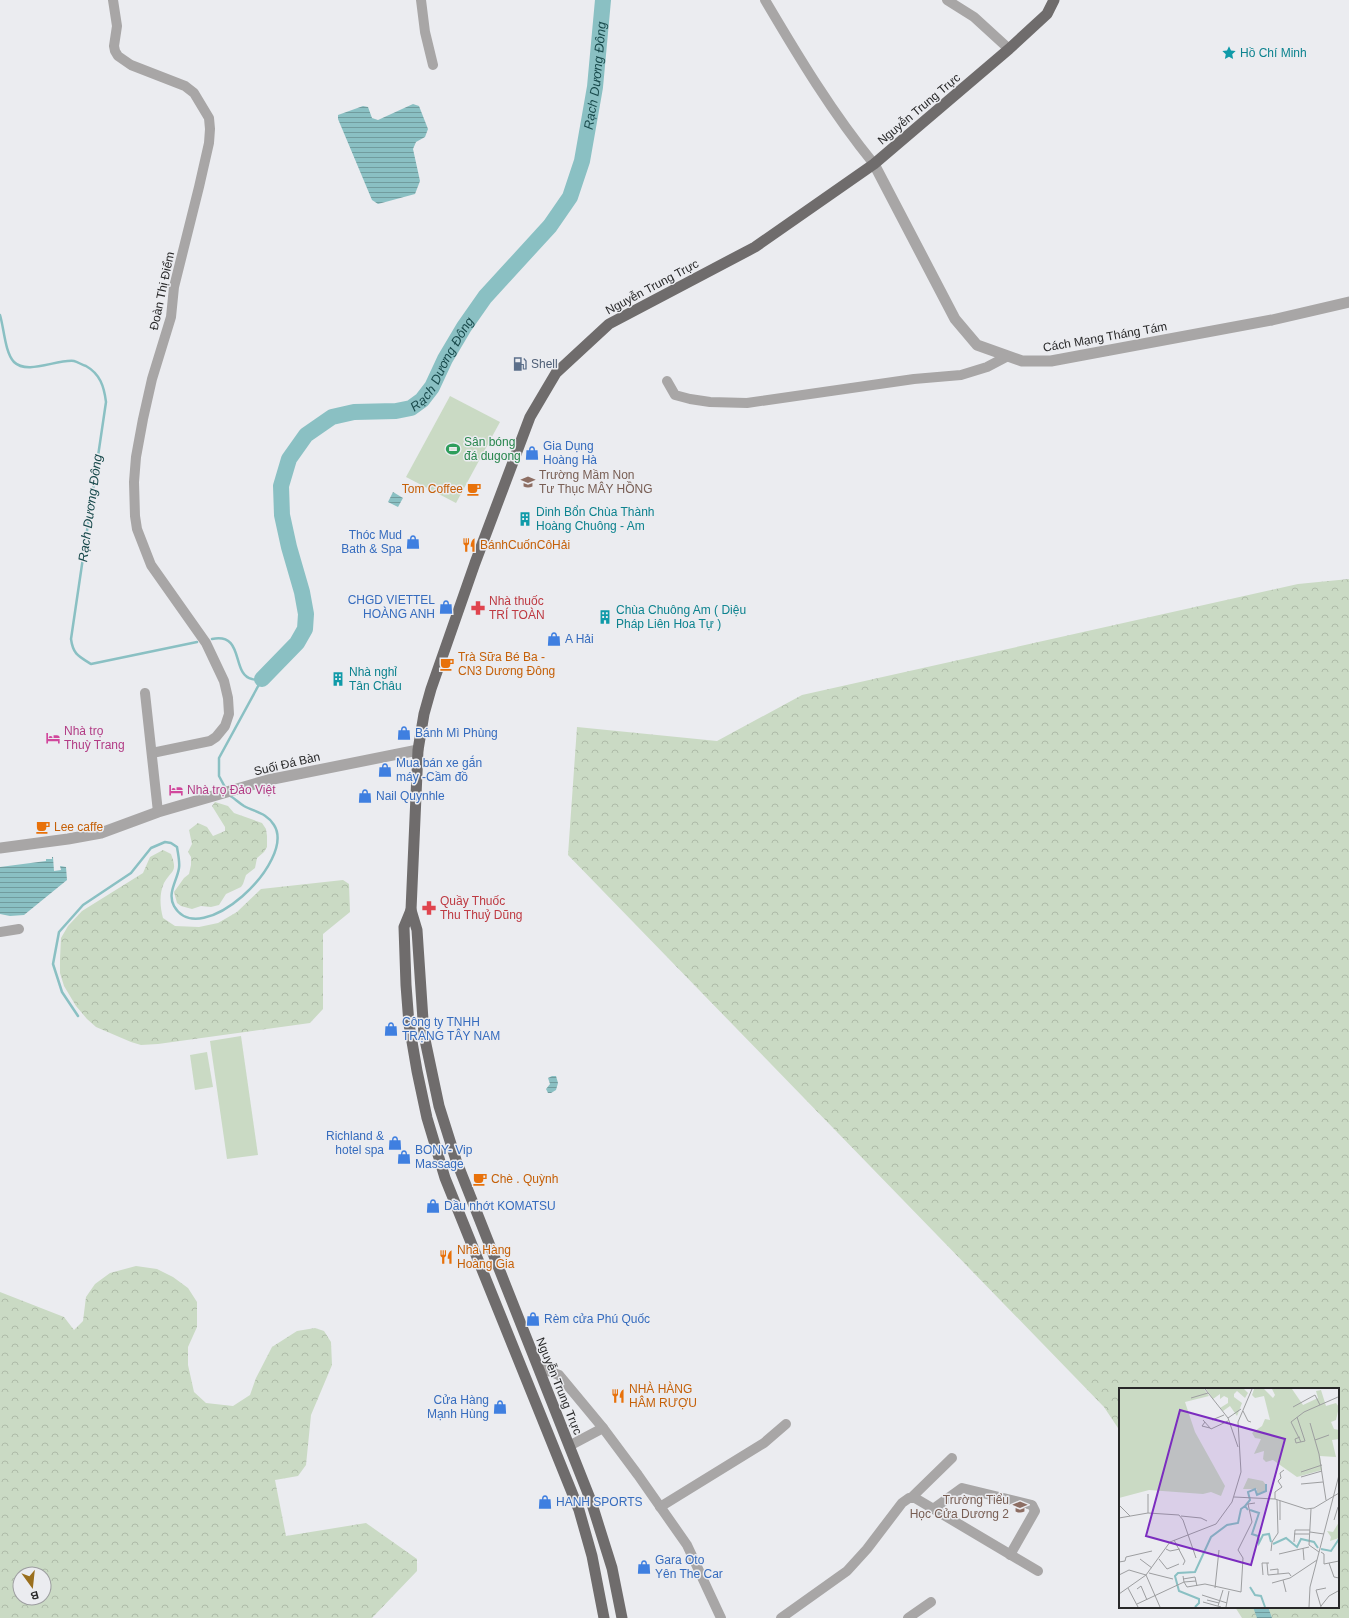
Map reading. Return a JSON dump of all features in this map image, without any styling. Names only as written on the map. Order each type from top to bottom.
[{"type":"main road","name":"Nguyễn Trung Trực","points":[[604,1618],[592,1556],[579,1510],[445,1178],[426,1118],[409,1024],[404,927],[411,910],[418,750],[424,714],[431,689],[475,563],[530,417],[556,373],[609,324],[755,248],[874,164],[1010,49],[1047,14],[1054,0]]},
{"type":"main road","name":"Nguyễn Trung Trực","points":[[411,910],[418,930],[424,1035],[439,1106],[456,1160],[591,1501],[612,1568],[622,1618]]},
{"type":"main road","points":[[557,1454],[569,1446]]},
{"type":"street","name":"Đoàn Thị Điểm","points":[[113,0],[117,26],[114,46],[118,56],[131,65],[185,86],[194,93],[208,118],[210,129],[209,143],[174,288],[171,317],[152,379],[143,419],[136,457],[134,482],[135,516],[142,544],[151,565],[206,643],[224,681],[228,698],[229,714],[226,726],[216,737],[210,740],[152,753]]},
{"type":"street","points":[[421,0],[425,32],[433,65]]},
{"type":"street","points":[[765,0],[796,52],[861,148],[874,164]]},
{"type":"street","points":[[947,0],[974,18],[1010,49]]},
{"type":"street","name":"Cách Mạng Tháng Tám","points":[[874,164],[956,319],[977,345],[1006,357],[1022,361],[1051,361],[1272,320],[1349,302]]},
{"type":"street","points":[[667,381],[675,395],[710,402],[747,403],[914,379],[961,374],[987,367],[1006,357]]},
{"type":"street","points":[[145,693],[158,812]]},
{"type":"street","name":"Suối Đá Bàn","points":[[0,848],[101,833],[158,812],[268,780],[418,750]]},
{"type":"street","points":[[0,932],[19,929]]},
{"type":"street","points":[[538,1367],[559,1374],[603,1428],[687,1545],[721,1618]]},
{"type":"street","points":[[660,1507],[764,1444],[786,1424]]},
{"type":"street","points":[[569,1446],[603,1428]]},
{"type":"street","points":[[782,1618],[847,1571],[868,1549],[902,1503],[912,1497],[952,1458]]},
{"type":"street","points":[[933,1509],[962,1488],[1032,1505],[1035,1511],[1010,1555]]},
{"type":"street","points":[[912,1497],[1038,1571]]},
{"type":"street","points":[[908,1618],[931,1602]]},
{"type":"green space","name":"Sân bóng đá dugong","points":[[450,396],[500,422],[456,503],[406,477]]},
{"type":"green space","points":[[1349,579],[1349,1618],[1242,1618],[1236,1608],[1339,1608],[1339,1388],[1119,1388],[1119,1430],[1104,1407],[568,855],[577,727],[717,741],[802,695],[1298,584]]},
{"type":"green space","points":[[215,802],[228,806],[234,813],[262,823],[266,829],[267,847],[257,858],[255,868],[246,875],[241,887],[226,894],[219,905],[211,907],[201,906],[192,909],[181,906],[177,903],[174,892],[184,878],[189,874],[191,857],[188,852],[192,844],[189,830],[198,823],[207,827],[213,836],[225,831],[225,827],[212,806]]},
{"type":"green space","points":[[163,850],[171,854],[174,868],[162,887],[160,900],[161,909],[163,918],[175,926],[199,927],[218,923],[237,912],[261,889],[343,880],[349,884],[350,912],[323,934],[323,1009],[310,1023],[158,1044],[141,1045],[96,1027],[87,1019],[76,1006],[64,986],[60,973],[61,938],[68,926],[82,911],[143,873],[150,857]]},
{"type":"green space","points":[[241,1036],[258,1155],[227,1159],[210,1041]]},
{"type":"green space","points":[[207,1052],[213,1087],[195,1090],[190,1055]]},
{"type":"green space","points":[[136,1266],[157,1269],[173,1277],[188,1288],[197,1302],[197,1327],[188,1347],[188,1365],[194,1392],[206,1403],[233,1406],[250,1395],[256,1378],[272,1347],[297,1331],[315,1328],[324,1331],[331,1342],[332,1365],[311,1415],[306,1465],[298,1476],[275,1480],[286,1536],[366,1523],[417,1559],[417,1571],[372,1618],[0,1618],[0,1292],[64,1317],[74,1330],[83,1321],[86,1297],[95,1284],[110,1273]]},
{"type":"water","points":[[413,104],[419,106],[428,129],[425,137],[416,142],[413,149],[420,181],[415,194],[378,204],[372,200],[338,119],[338,115],[363,106],[368,107],[372,118],[378,120]]},
{"type":"water","points":[[393,492],[403,498],[398,507],[388,502]]},
{"type":"water","points":[[52,857],[54,871],[61,870],[60,866],[66,867],[67,880],[24,915],[10,916],[0,914],[0,867],[46,861],[46,859],[52,859]]},
{"type":"water","points":[[556,1076],[558,1083],[556,1090],[548,1093],[546,1089],[550,1084],[548,1078]]},
{"type":"water","points":[[1253,1608],[1268,1608],[1272,1618],[1257,1618]]},
{"type":"waterway","name":"Rạch Dương Đông","points":[[262,679],[297,643],[305,629],[306,614],[302,592],[289,547],[282,515],[281,486],[289,459],[306,435],[332,417],[354,412],[396,411],[411,408],[422,400],[432,387],[445,359],[464,327],[485,297],[550,226],[570,197],[582,161],[595,87],[603,0]]},
{"type":"waterway","name":"Rạch Dương Đông","points":[[0,315],[7,347],[14,362],[20,366],[34,367],[67,361],[76,361],[91,369],[95,373],[104,391],[106,402],[71,639],[73,648],[79,657],[91,664],[197,642]]},
{"type":"waterway","name":"Rạch Dương Đông","points":[[212,639],[222,639],[229,642],[234,648],[242,670],[246,676],[253,679],[261,679]]},
{"type":"waterway","points":[[226,789],[219,776],[219,758],[262,679]]},
{"type":"waterway","points":[[78,1016],[62,992],[53,964],[59,932],[83,905],[131,873],[151,848],[165,842],[171,843],[177,847],[179,866],[173,887],[172,901],[174,906],[187,917],[204,918],[223,910],[242,896],[259,879],[272,859],[277,841],[274,825],[264,815],[244,806],[229,795]]},
{"type":"place","name":"Hồ Chí Minh","points":[[1229,53]]},
{"type":"place","name":"Shell","points":[[520,364]]},
{"type":"place","name":"Sân bóng đá dugong","points":[[453,449]]},
{"type":"place","name":"Gia Dụng Hoàng Hà","points":[[532,453]]},
{"type":"place","name":"Trường Mầm Non Tư Thục MÂY HỒNG","points":[[528,482]]},
{"type":"place","name":"Tom Coffee","points":[[474,489]]},
{"type":"place","name":"Dinh Bổn Chùa Thành Hoàng Chuông - Am","points":[[525,519]]},
{"type":"place","name":"Thóc Mud Bath & Spa","points":[[413,542]]},
{"type":"place","name":"BánhCuốnCôHải","points":[[469,545]]},
{"type":"place","name":"CHGD VIETTEL HOÀNG ANH","points":[[446,607]]},
{"type":"place","name":"Nhà thuốc TRÍ TOÀN","points":[[478,608]]},
{"type":"place","name":"Chùa Chuông Am ( Diệu Pháp Liên Hoa Tự )","points":[[605,617]]},
{"type":"place","name":"A Hải","points":[[554,639]]},
{"type":"place","name":"Trà Sữa Bé Ba - CN3 Dương Đông","points":[[447,664]]},
{"type":"place","name":"Nhà nghỉ Tân Châu","points":[[338,679]]},
{"type":"place","name":"Bánh Mì Phùng","points":[[404,733]]},
{"type":"place","name":"Nhà trọ Thuỳ Trang","points":[[53,738]]},
{"type":"place","name":"Mua bán xe gắn máy -Cầm đồ","points":[[385,770]]},
{"type":"place","name":"Nhà trọ Đảo Việt","points":[[176,790]]},
{"type":"place","name":"Nail Quynhle","points":[[365,796]]},
{"type":"place","name":"Lee caffe","points":[[43,827]]},
{"type":"place","name":"Quầy Thuốc Thu Thuỷ Dũng","points":[[429,908]]},
{"type":"place","name":"Công ty TNHH TRẠNG TÂY NAM","points":[[391,1029]]},
{"type":"place","name":"Richland & hotel spa","points":[[395,1143]]},
{"type":"place","name":"BONY- Vip Massage","points":[[404,1157]]},
{"type":"place","name":"Chè . Quỳnh","points":[[480,1179]]},
{"type":"place","name":"Dầu nhớt KOMATSU","points":[[433,1206]]},
{"type":"place","name":"Nhà Hàng Hoàng Gia","points":[[446,1257]]},
{"type":"place","name":"Rèm cửa Phú Quốc","points":[[533,1319]]},
{"type":"place","name":"NHÀ HÀNG HÂM RƯỢU","points":[[618,1396]]},
{"type":"place","name":"Cửa Hàng Mạnh Hùng","points":[[500,1407]]},
{"type":"place","name":"HANH SPORTS","points":[[545,1502]]},
{"type":"place","name":"Trường Tiểu Học Cửa Dương 2","points":[[1020,1507]]},
{"type":"place","name":"Gara Oto Yên The Car","points":[[644,1567]]}]
